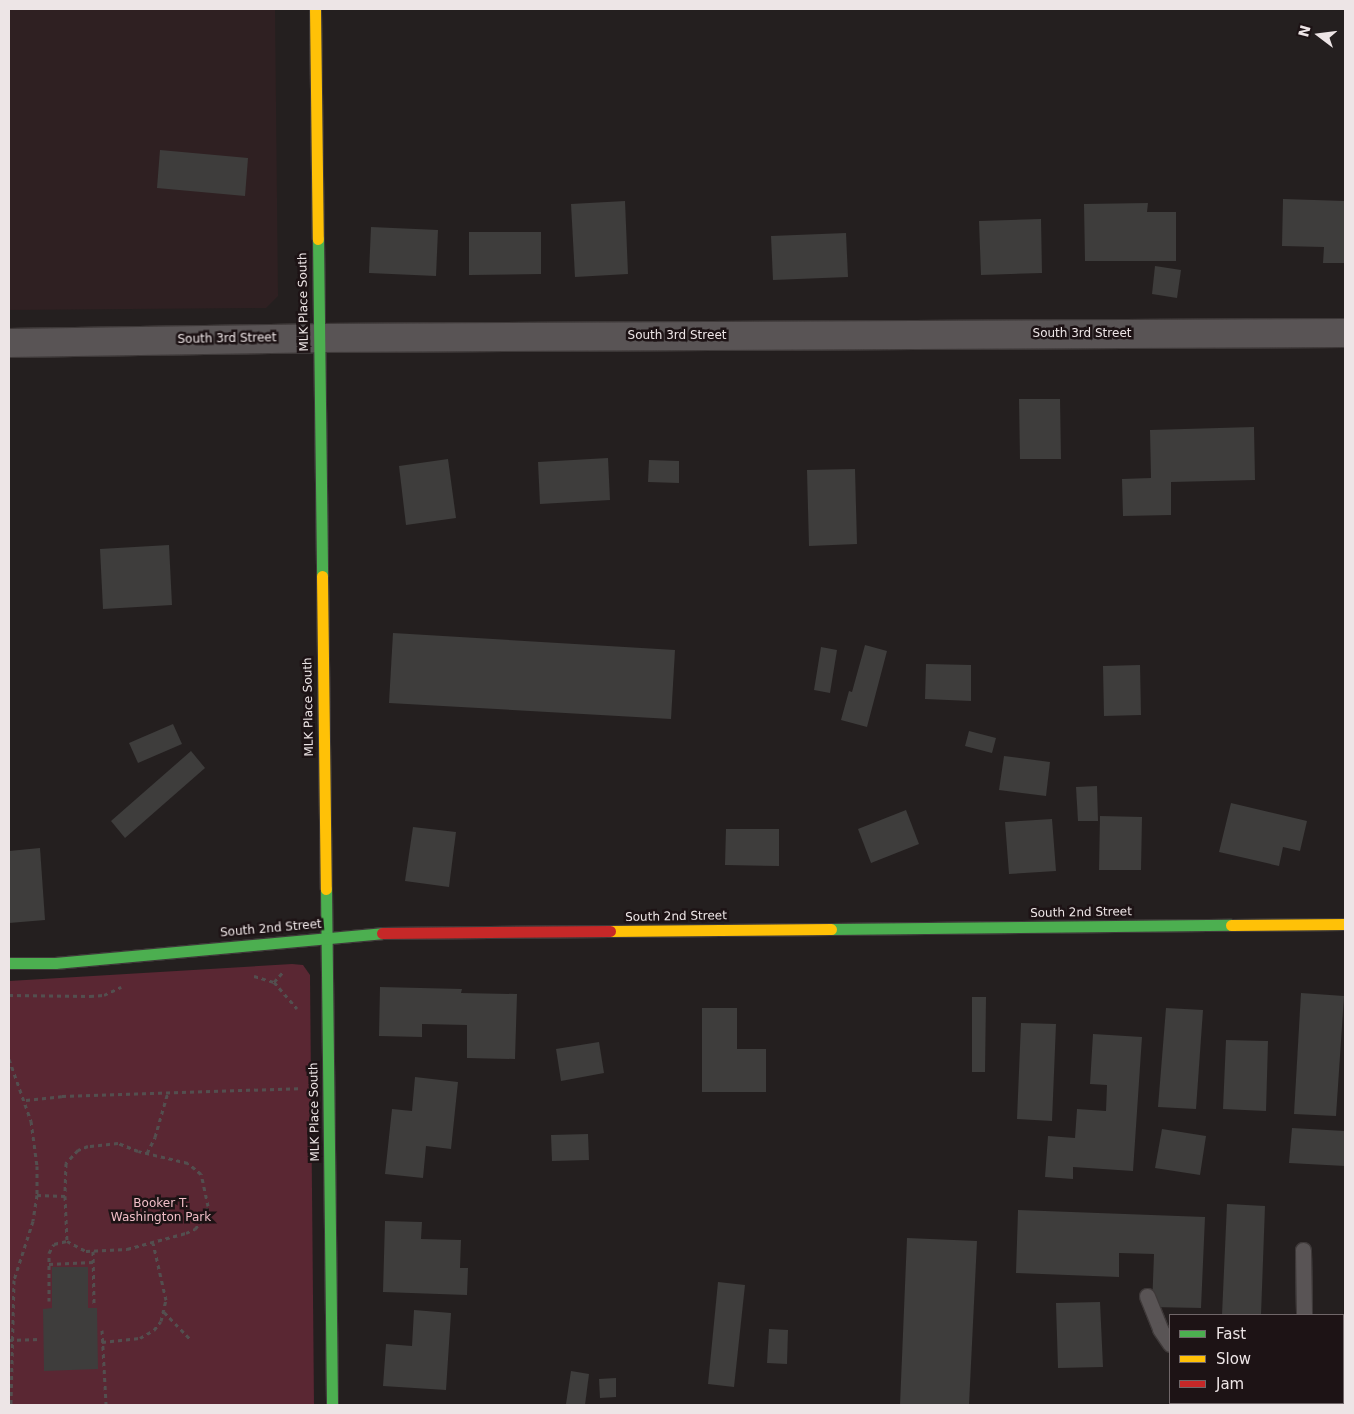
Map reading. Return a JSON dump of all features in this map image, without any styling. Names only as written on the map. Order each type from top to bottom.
[{"type":"street","name":"MLK Place South","points":[[314,9],[332,1405]]},
{"type":"street","name":"South 3rd Street","points":[[9,343],[319,338],[1345,333]]},
{"type":"street","name":"South 2nd Street","points":[[9,963],[55,963],[370,933],[1345,924]]},
{"type":"lane","points":[[1303,1250],[1304,1314]]},
{"type":"lane","points":[[1147,1296],[1160,1329],[1169,1342]]},
{"type":"path","points":[[288,966],[274,982],[288,996],[300,1013]]},
{"type":"path","points":[[9,995],[78,996]]},
{"type":"path","points":[[9,1059],[26,1100],[34,1140],[37,1195],[29,1236],[14,1280],[10,1340],[11,1405]]},
{"type":"path","points":[[26,1100],[46,1096],[306,1088]]},
{"type":"path","points":[[147,1152],[155,1137],[168,1092]]},
{"type":"path","points":[[113,1143],[188,1163],[201,1174],[208,1206],[203,1219],[195,1229],[153,1243],[127,1249],[93,1251],[79,1249],[67,1241],[66,1163],[78,1150],[88,1146],[113,1143]]},
{"type":"path","points":[[37,1195],[65,1196]]},
{"type":"path","points":[[49,1301],[49,1252],[52,1246],[67,1241]]},
{"type":"path","points":[[102,1342],[132,1340],[148,1335],[158,1325],[164,1312],[166,1300],[153,1243]]},
{"type":"path","points":[[93,1251],[94,1304]]},
{"type":"path","points":[[49,1264],[93,1262]]},
{"type":"path","points":[[164,1312],[191,1340]]},
{"type":"path","points":[[102,1330],[106,1405]]},
{"type":"path","points":[[10,1340],[40,1340]]},
{"type":"shaded area","points":[[9,9],[275,9],[278,296],[266,308],[9,310]]},
{"type":"green space","name":"Booker T. Washington Park","points":[[292,964],[303,965],[310,975],[314,1405],[9,1405],[9,981]]},
{"type":"building","points":[[160,150],[248,158],[245,196],[157,188]]},
{"type":"building","points":[[1283,199],[1345,201],[1345,263],[1323,263],[1324,247],[1282,246]]},
{"type":"building","points":[[625,201],[628,274],[575,277],[571,204]]},
{"type":"building","points":[[1148,203],[1147,212],[1176,212],[1176,261],[1085,261],[1084,204]]},
{"type":"building","points":[[1041,219],[1042,273],[981,275],[979,221]]},
{"type":"building","points":[[371,227],[438,230],[436,276],[369,273]]},
{"type":"building","points":[[469,232],[541,232],[541,274],[469,275]]},
{"type":"building","points":[[846,233],[848,277],[773,280],[771,236]]},
{"type":"building","points":[[1155,266],[1181,270],[1177,298],[1152,294]]},
{"type":"building","points":[[1019,399],[1060,399],[1061,459],[1020,459]]},
{"type":"building","points":[[1254,427],[1255,480],[1171,482],[1171,515],[1123,516],[1122,479],[1151,478],[1150,430]]},
{"type":"building","points":[[608,458],[610,500],[540,504],[538,462]]},
{"type":"building","points":[[448,459],[456,518],[406,525],[399,466]]},
{"type":"building","points":[[649,460],[679,461],[679,483],[648,482]]},
{"type":"building","points":[[855,469],[857,544],[809,546],[807,470]]},
{"type":"building","points":[[169,545],[172,605],[103,609],[100,549]]},
{"type":"building","points":[[393,633],[675,650],[671,719],[389,703]]},
{"type":"building","points":[[865,645],[887,651],[867,727],[841,720],[849,691],[852,692]]},
{"type":"building","points":[[821,647],[837,650],[830,693],[814,690]]},
{"type":"building","points":[[926,664],[971,665],[971,701],[925,699]]},
{"type":"building","points":[[1140,665],[1141,715],[1104,716],[1103,666]]},
{"type":"building","points":[[173,724],[182,744],[138,763],[129,743]]},
{"type":"building","points":[[969,731],[996,738],[992,753],[965,746]]},
{"type":"building","points":[[191,751],[205,768],[125,838],[111,821]]},
{"type":"building","points":[[1004,756],[1050,762],[1046,796],[999,790]]},
{"type":"building","points":[[1097,786],[1098,821],[1078,821],[1076,787]]},
{"type":"building","points":[[1231,803],[1307,821],[1300,851],[1283,847],[1279,866],[1219,852]]},
{"type":"building","points":[[906,810],[919,844],[871,863],[858,829]]},
{"type":"building","points":[[1100,816],[1142,817],[1141,870],[1099,870]]},
{"type":"building","points":[[1052,819],[1056,871],[1009,874],[1005,822]]},
{"type":"building","points":[[413,827],[456,832],[449,887],[405,881]]},
{"type":"building","points":[[726,829],[779,829],[779,866],[725,865]]},
{"type":"building","points":[[40,848],[45,920],[9,923],[9,851]]},
{"type":"building","points":[[380,987],[462,989],[461,993],[517,994],[515,1059],[467,1058],[467,1025],[422,1024],[422,1037],[379,1036]]},
{"type":"building","points":[[1301,993],[1344,996],[1336,1116],[1294,1114]]},
{"type":"building","points":[[972,997],[986,997],[985,1072],[972,1072]]},
{"type":"building","points":[[702,1008],[737,1008],[737,1049],[766,1049],[766,1092],[702,1092]]},
{"type":"building","points":[[1166,1008],[1203,1010],[1196,1109],[1158,1107]]},
{"type":"building","points":[[1021,1023],[1056,1024],[1052,1121],[1017,1119]]},
{"type":"building","points":[[1093,1034],[1142,1037],[1133,1171],[1073,1167],[1073,1179],[1045,1177],[1048,1136],[1075,1138],[1077,1109],[1106,1111],[1107,1085],[1090,1084]]},
{"type":"building","points":[[1226,1040],[1268,1041],[1266,1111],[1223,1109]]},
{"type":"building","points":[[599,1042],[604,1073],[561,1081],[556,1049]]},
{"type":"building","points":[[415,1077],[458,1082],[451,1149],[426,1146],[423,1178],[385,1174],[392,1109],[412,1111]]},
{"type":"building","points":[[1292,1128],[1345,1131],[1345,1166],[1289,1163]]},
{"type":"building","points":[[1162,1129],[1206,1136],[1200,1175],[1155,1168]]},
{"type":"building","points":[[588,1134],[589,1160],[552,1161],[551,1135]]},
{"type":"building","points":[[1227,1204],[1265,1206],[1261,1314],[1222,1314]]},
{"type":"building","points":[[1018,1210],[1205,1217],[1201,1308],[1152,1307],[1154,1254],[1119,1253],[1119,1277],[1016,1273]]},
{"type":"building","points":[[385,1221],[422,1222],[421,1239],[461,1240],[460,1268],[468,1268],[467,1295],[383,1292]]},
{"type":"building","points":[[907,1238],[977,1241],[969,1405],[900,1405]]},
{"type":"building","points":[[52,1267],[88,1267],[88,1308],[97,1308],[98,1369],[44,1371],[43,1309],[52,1308]]},
{"type":"building","points":[[718,1282],[745,1285],[734,1387],[708,1384]]},
{"type":"building","points":[[1100,1302],[1103,1367],[1058,1368],[1056,1303]]},
{"type":"building","points":[[414,1310],[451,1313],[446,1390],[383,1386],[386,1344],[412,1346]]},
{"type":"building","points":[[769,1329],[788,1330],[787,1364],[767,1363]]},
{"type":"building","points":[[571,1371],[589,1374],[585,1405],[566,1404]]},
{"type":"building","points":[[616,1378],[616,1397],[600,1398],[599,1379]]},
{"type":"traffic: fast","points":[[318,239],[322,576]]},
{"type":"traffic: fast","points":[[326,889],[332,1405]]},
{"type":"traffic: fast","points":[[831,929],[1231,925]]},
{"type":"traffic: fast","points":[[9,963],[55,963],[382,933]]},
{"type":"traffic: slow","points":[[315,9],[318,239]]},
{"type":"traffic: slow","points":[[322,576],[326,889]]},
{"type":"traffic: slow","points":[[1231,925],[1345,924]]},
{"type":"traffic: slow","points":[[610,931],[831,929]]},
{"type":"traffic: jam","points":[[382,933],[610,931]]}]
